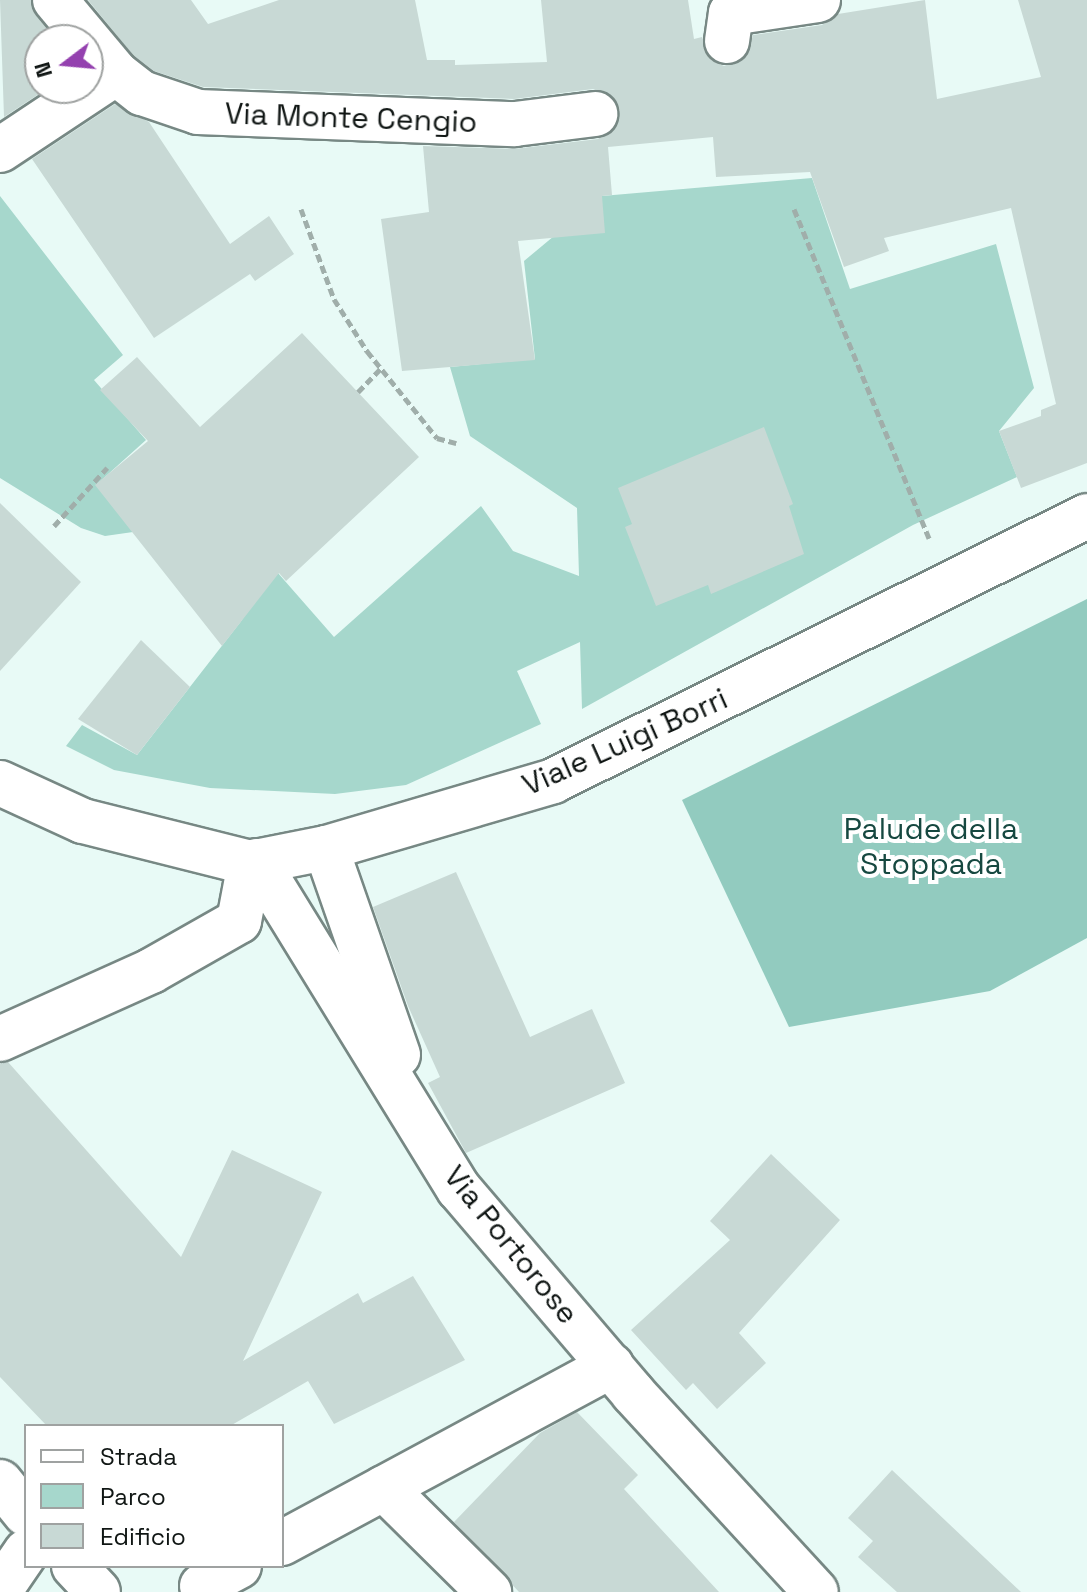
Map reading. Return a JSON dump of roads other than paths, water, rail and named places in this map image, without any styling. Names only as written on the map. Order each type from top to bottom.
[{"type":"street","name":"Via Monte Cengio","points":[[55,0],[116,73],[142,93],[198,112],[515,124],[595,114]]},
{"type":"street","points":[[727,41],[731,13],[818,0]]},
{"type":"street","points":[[0,150],[116,73]]},
{"type":"street","name":"Viale Luigi Borri","points":[[0,783],[83,821],[254,862],[326,848],[553,781],[1087,516]]},
{"type":"street","name":"Via Portorose","points":[[326,848],[418,1118]]},
{"type":"street","points":[[0,1039],[151,971],[239,921],[254,862]]},
{"type":"street","name":"Via Portorose","points":[[254,862],[418,1118],[459,1189],[611,1366],[816,1592]]},
{"type":"street","points":[[284,1542],[611,1366]]},
{"type":"street","points":[[0,1482],[24,1512]]},
{"type":"street","points":[[384,1488],[489,1592]]},
{"type":"street","points":[[0,1590],[24,1555]]},
{"type":"street","points":[[76,1568],[98,1592]]},
{"type":"street","points":[[202,1586],[235,1568]]},
{"type":"park label","name":"Palude della Stoppada","points":[[931,846]]}]
